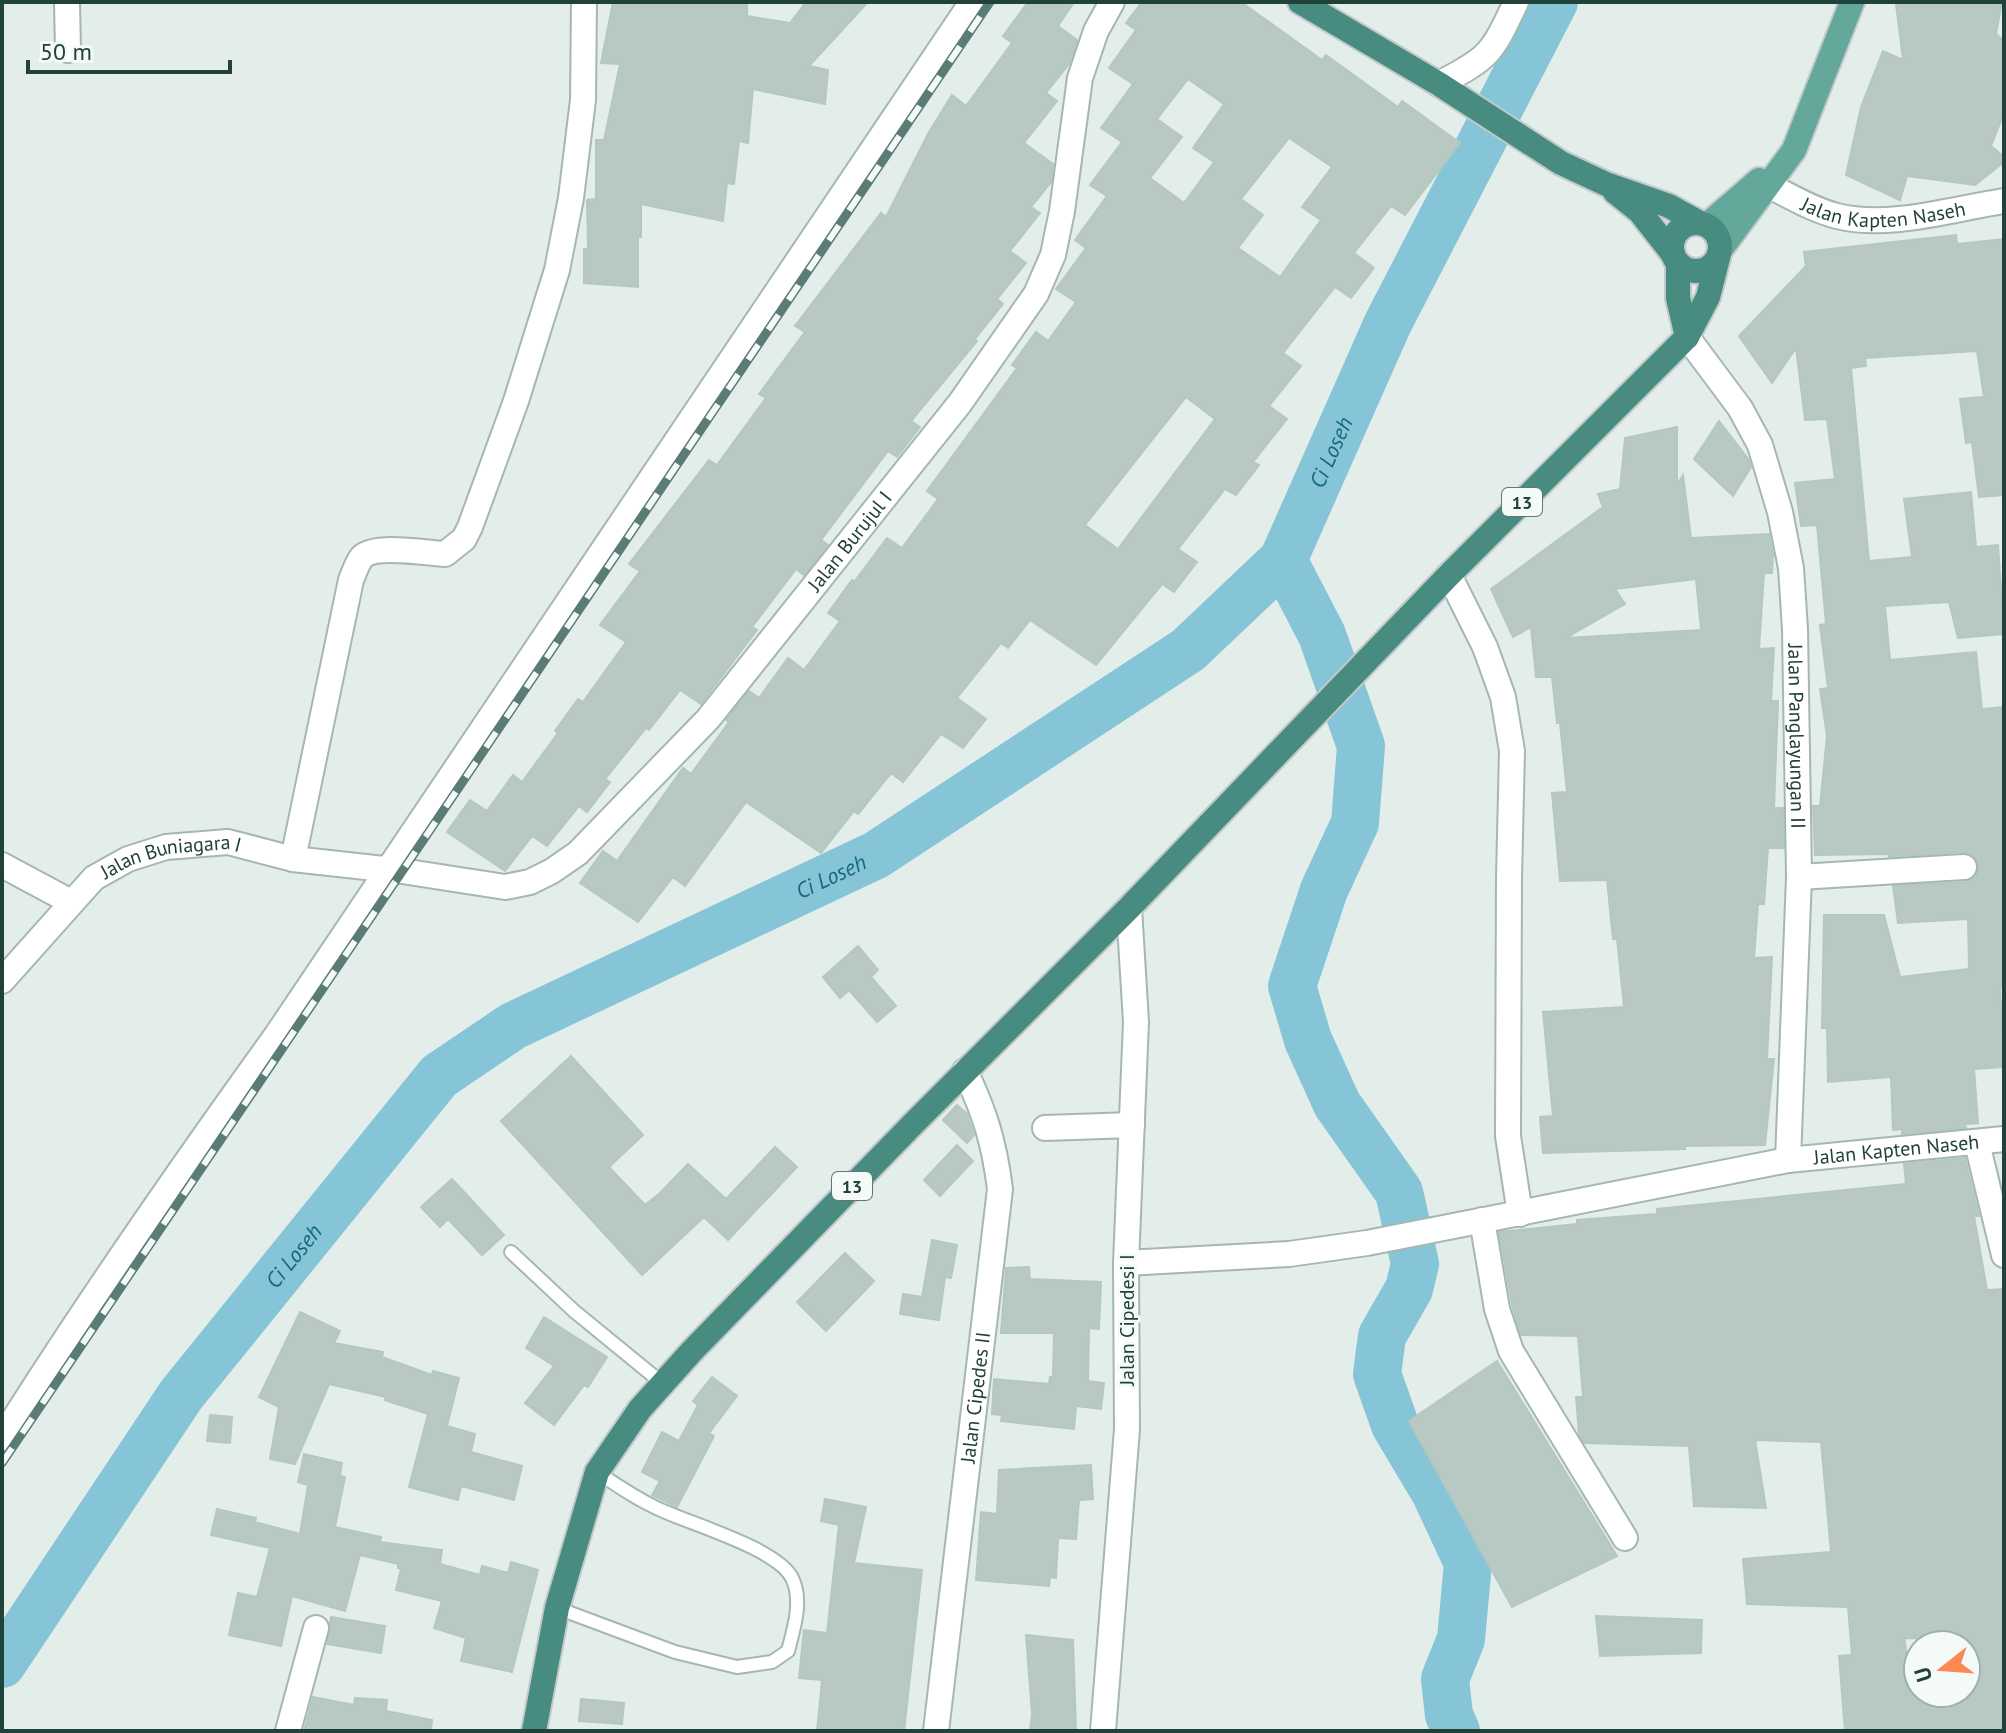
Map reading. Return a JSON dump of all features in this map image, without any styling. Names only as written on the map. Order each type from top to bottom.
[{"type":"highway","points":[[1300,2],[1561,163],[1606,184],[1669,206],[1715,231],[1720,253],[1704,270],[1685,269],[1640,212],[1606,184]]},
{"type":"highway","points":[[1687,337],[1678,298],[1672,245],[1680,228],[1689,223],[1703,224]]},
{"type":"highway","name":"13","points":[[534,1731],[557,1608],[597,1472],[619,1436],[662,1383],[965,1071],[1129,908],[1449,575],[1687,337],[1708,297],[1720,253]]},
{"type":"main road","points":[[1720,253],[1794,150],[1852,2]]},
{"type":"main road","points":[[1703,224],[1794,150]]},
{"type":"street","points":[[67,2],[68,50]]},
{"type":"street","points":[[293,859],[356,567],[362,557],[374,550],[445,554],[464,539],[516,401],[557,270],[571,198],[583,100],[584,2]]},
{"type":"street","points":[[2,1438],[176,1174],[276,1036],[972,2]]},
{"type":"street","name":"Jalan Burujul I","points":[[387,870],[505,887],[530,882],[578,853],[708,719],[960,403],[1036,294],[1053,255],[1062,211],[1080,78],[1096,31],[1112,2]]},
{"type":"street","points":[[1447,90],[1487,57],[1516,2]]},
{"type":"street","name":"Jalan Kapten Naseh","points":[[1768,185],[1833,215],[1857,220],[1881,221],[2004,201]]},
{"type":"street","name":"Jalan Panglayungan II","points":[[1687,337],[1740,408],[1760,445],[1780,512],[1791,568],[1795,629],[1799,877],[1788,1160]]},
{"type":"street","points":[[1449,575],[1485,647],[1503,697],[1512,751],[1508,1136],[1520,1214]]},
{"type":"street","name":"Jalan Buniagara I","points":[[2,981],[94,878],[128,859],[166,847],[228,842],[293,859],[387,870]]},
{"type":"street","points":[[2,865],[71,902]]},
{"type":"street","points":[[1799,877],[1964,867]]},
{"type":"street","name":"Jalan Cipedesi I","points":[[1103,1731],[1127,1429],[1126,1263],[1136,1022],[1129,908]]},
{"type":"street","name":"Jalan Cipedes II","points":[[936,1731],[1000,1189],[995,1146],[983,1108],[965,1071]]},
{"type":"street","points":[[1045,1128],[1132,1125]]},
{"type":"street","name":"Jalan Kapten Naseh","points":[[1126,1263],[1289,1254],[1367,1243],[1788,1160],[2004,1139]]},
{"type":"street","points":[[1977,1143],[2004,1255]]},
{"type":"street","points":[[1482,1220],[1497,1309],[1511,1351],[1625,1538]]},
{"type":"street","points":[[288,1731],[316,1628]]},
{"type":"lane","points":[[511,1252],[574,1311],[662,1383]]},
{"type":"lane","points":[[557,1608],[675,1652],[737,1667],[772,1662],[788,1651],[798,1601],[793,1580],[786,1568],[764,1554],[651,1505],[597,1472]]},
{"type":"building","points":[[613,2],[747,2],[747,16],[790,23],[806,2],[868,2],[809,66],[828,70],[825,104],[753,89],[748,143],[739,141],[734,184],[727,183],[723,221],[641,204],[638,287],[584,283],[584,249],[588,249],[587,200],[596,199],[596,140],[604,140],[620,64],[601,63]]},
{"type":"building","points":[[1028,2],[1074,2],[1058,26],[1077,40],[1069,64],[1046,93],[1057,101],[1024,143],[1053,164],[1051,182],[1031,207],[1040,213],[1010,251],[1026,263],[997,299],[1003,304],[975,339],[977,341],[911,421],[920,427],[897,457],[888,451],[821,540],[828,545],[804,575],[796,569],[752,627],[757,630],[701,704],[680,690],[605,779],[610,782],[587,812],[579,806],[547,846],[532,836],[505,871],[447,832],[470,800],[487,811],[513,775],[522,782],[558,733],[555,731],[578,699],[583,702],[626,642],[600,625],[640,571],[629,564],[709,460],[717,465],[766,398],[759,394],[805,332],[795,326],[881,213],[886,217],[929,132],[952,95],[966,106],[1012,43],[1003,36]]},
{"type":"building","points":[[1142,2],[1241,2],[1322,60],[1326,55],[1398,107],[1402,101],[1460,143],[1405,215],[1391,206],[1354,253],[1374,268],[1351,298],[1335,287],[1283,353],[1301,366],[1269,406],[1287,419],[1253,462],[1259,465],[1236,495],[1225,489],[1178,549],[1197,562],[1174,592],[1162,584],[1096,665],[1030,620],[1008,648],[1001,643],[957,698],[986,719],[963,748],[941,734],[903,782],[891,773],[858,814],[854,811],[821,853],[746,802],[685,886],[673,877],[638,922],[580,883],[603,851],[617,861],[683,768],[691,774],[749,691],[759,698],[788,658],[804,670],[840,621],[828,613],[852,580],[854,582],[887,538],[902,548],[938,499],[927,491],[1017,368],[1012,365],[1036,332],[1048,341],[1076,302],[1056,289],[1086,248],[1075,240],[1107,196],[1090,185],[1122,142],[1101,128],[1133,84],[1109,68],[1136,30],[1126,23]],"holes":[[[1188,79],[1224,104],[1193,148],[1214,162],[1184,203],[1150,178],[1182,137],[1157,119]],[[1289,138],[1332,167],[1302,207],[1321,220],[1280,277],[1238,248],[1263,215],[1241,199]],[[1186,397],[1215,419],[1118,549],[1085,525]]]},
{"type":"building","points":[[2002,2],[1996,34],[2004,41],[2004,113],[1991,146],[2004,157],[2004,162],[1975,185],[1907,176],[1900,200],[1846,175],[1861,107],[1883,51],[1903,60],[1896,4]]},
{"type":"building","points":[[1956,235],[1957,244],[2004,239],[2004,495],[1979,497],[1972,442],[1966,443],[1960,399],[1984,397],[1977,351],[1865,358],[1866,366],[1851,368],[1869,561],[1912,557],[1904,499],[1971,492],[1976,547],[1998,545],[2004,634],[1958,638],[1949,602],[1885,606],[1890,660],[1976,652],[1982,709],[2004,707],[2004,987],[2000,988],[2004,1067],[1974,1069],[1978,1123],[1965,1124],[1966,1128],[1902,1134],[1902,1129],[1893,1130],[1891,1077],[1828,1082],[1827,1028],[1822,1028],[1824,915],[1884,915],[1900,977],[1969,969],[1968,919],[1898,923],[1893,886],[1966,882],[1977,874],[1979,865],[1971,854],[1963,852],[1889,857],[1889,854],[1815,855],[1813,806],[1820,806],[1827,736],[1820,689],[1828,688],[1820,625],[1826,624],[1817,525],[1801,526],[1795,483],[1835,479],[1827,419],[1805,420],[1796,348],[1772,383],[1739,336],[1806,266],[1804,252]]},
{"type":"building","points":[[1719,421],[1751,467],[1733,496],[1694,459]]},
{"type":"building","points":[[1677,427],[1677,485],[1683,475],[1691,538],[1769,534],[1772,573],[1764,573],[1759,649],[1774,648],[1771,701],[1778,701],[1774,808],[1783,808],[1784,848],[1768,848],[1764,904],[1758,904],[1754,958],[1772,957],[1767,1059],[1774,1059],[1765,1145],[1543,1153],[1540,1117],[1553,1116],[1543,1012],[1624,1007],[1607,880],[1560,881],[1552,793],[1567,792],[1552,677],[1536,677],[1531,627],[1513,637],[1491,589],[1603,507],[1598,494],[1620,489],[1625,438]],"holes":[[[1696,579],[1701,630],[1566,638],[1625,604],[1615,589]]]},
{"type":"building","points":[[858,946],[878,970],[871,977],[896,1006],[877,1022],[849,990],[840,998],[823,977]]},
{"type":"building","points":[[571,1056],[643,1135],[609,1167],[645,1205],[688,1164],[726,1199],[775,1147],[797,1167],[728,1240],[704,1217],[642,1275],[501,1121]]},
{"type":"building","points":[[957,1105],[967,1114],[974,1135],[967,1143],[943,1120]]},
{"type":"building","points":[[957,1145],[973,1161],[940,1196],[924,1180]]},
{"type":"building","points":[[1965,1158],[1979,1216],[1974,1216],[1987,1290],[2004,1289],[2004,1731],[1845,1731],[1839,1656],[1852,1655],[1848,1607],[1747,1604],[1743,1559],[1831,1552],[1821,1442],[1755,1440],[1766,1508],[1694,1506],[1689,1446],[1584,1443],[1579,1434],[1576,1397],[1583,1397],[1578,1336],[1521,1335],[1512,1305],[1499,1232],[1577,1224],[1577,1220],[1657,1214],[1657,1209],[1906,1184],[1904,1164]]},
{"type":"building","points":[[452,1179],[504,1235],[482,1255],[448,1219],[440,1227],[421,1207]]},
{"type":"building","points":[[932,1240],[957,1245],[951,1278],[945,1277],[939,1320],[900,1314],[903,1294],[922,1297]]},
{"type":"building","points":[[845,1253],[874,1281],[826,1331],[797,1302]]},
{"type":"building","points":[[1029,1267],[1030,1279],[1101,1282],[1099,1329],[1089,1328],[1088,1381],[1104,1383],[1101,1409],[1076,1406],[1074,1429],[1001,1421],[1002,1415],[992,1414],[994,1379],[1049,1384],[1050,1377],[1053,1377],[1054,1333],[1001,1333],[1006,1268]]},
{"type":"building","points":[[300,1312],[340,1331],[334,1343],[383,1352],[382,1357],[432,1375],[433,1371],[459,1378],[447,1426],[475,1434],[471,1452],[522,1466],[514,1500],[461,1486],[458,1500],[409,1487],[428,1414],[385,1400],[386,1397],[329,1384],[295,1464],[270,1459],[279,1407],[259,1397]]},
{"type":"building","points":[[544,1317],[607,1357],[588,1387],[584,1385],[554,1425],[525,1403],[554,1366],[526,1348]]},
{"type":"building","points":[[1497,1361],[1617,1556],[1512,1607],[1409,1421]]},
{"type":"building","points":[[712,1377],[737,1396],[709,1433],[714,1436],[677,1507],[652,1495],[660,1481],[642,1472],[662,1432],[679,1441],[698,1405],[693,1401]]},
{"type":"building","points":[[210,1415],[232,1417],[230,1443],[207,1441]]},
{"type":"building","points":[[304,1454],[342,1463],[340,1476],[345,1477],[335,1527],[381,1537],[380,1542],[442,1550],[440,1564],[480,1575],[482,1566],[508,1573],[511,1562],[538,1570],[512,1672],[461,1661],[466,1638],[434,1628],[442,1601],[396,1590],[401,1569],[398,1564],[360,1555],[345,1611],[292,1596],[281,1646],[229,1635],[238,1593],[257,1597],[270,1548],[211,1535],[217,1509],[256,1518],[255,1522],[300,1534],[308,1485],[298,1482]]},
{"type":"building","points":[[1091,1465],[1093,1499],[1079,1500],[1076,1539],[1058,1538],[1056,1578],[1050,1577],[1049,1586],[976,1580],[981,1512],[997,1514],[999,1470]]},
{"type":"building","points":[[825,1499],[866,1507],[854,1563],[922,1570],[904,1731],[817,1731],[822,1680],[799,1678],[804,1630],[827,1633],[839,1525],[821,1521]]},
{"type":"building","points":[[1596,1616],[1702,1620],[1701,1653],[1600,1656]]},
{"type":"building","points":[[331,1617],[385,1626],[381,1653],[327,1644]]},
{"type":"building","points":[[1026,1635],[1073,1640],[1076,1731],[1030,1731],[1032,1714]]},
{"type":"building","points":[[313,1697],[354,1705],[355,1698],[387,1700],[386,1711],[432,1720],[431,1731],[304,1731]]},
{"type":"building","points":[[581,1699],[624,1703],[622,1724],[579,1721]]},
{"type":"waterway","name":"Ci Loseh","points":[[2,1664],[181,1395],[439,1076],[513,1026],[876,855],[1188,650],[1283,560],[1388,323],[1554,2]]},
{"type":"waterway","points":[[1283,560],[1322,635],[1361,746],[1355,823],[1324,890],[1292,986],[1308,1040],[1337,1104],[1399,1192],[1415,1264],[1409,1289],[1382,1336],[1377,1374],[1395,1425],[1435,1492],[1468,1563],[1461,1639],[1445,1679],[1449,1715],[1456,1731]]},
{"type":"railway","points":[[2,1463],[990,2]]}]
